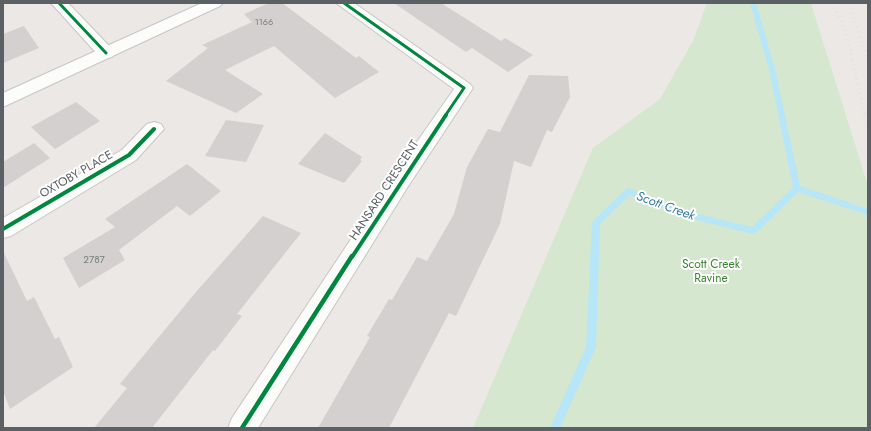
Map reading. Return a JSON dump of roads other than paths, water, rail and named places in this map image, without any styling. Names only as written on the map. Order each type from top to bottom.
[{"type":"street","points":[[59,3],[106,53]]},
{"type":"street","points":[[3,101],[215,3]]},
{"type":"street","name":"HANSARD CRESCENT","points":[[242,428],[400,182],[464,88],[344,3]]},
{"type":"street","name":"OXTOBY PLACE","points":[[3,228],[129,155],[154,129]]},
{"type":"waterway","points":[[753,3],[772,69],[797,188]]},
{"type":"waterway","name":"Scott Creek","points":[[555,428],[591,347],[596,223],[629,191],[685,214],[753,231],[797,188]]},
{"type":"waterway","name":"Scott Creek","points":[[797,188],[868,212]]},
{"type":"railway","points":[[832,3],[845,28],[865,116]]},
{"type":"railway","points":[[849,3],[868,60]]},
{"type":"railway","points":[[865,115],[868,129]]},
{"type":"park label","name":"Scott Creek Ravine","points":[[711,271]]}]
